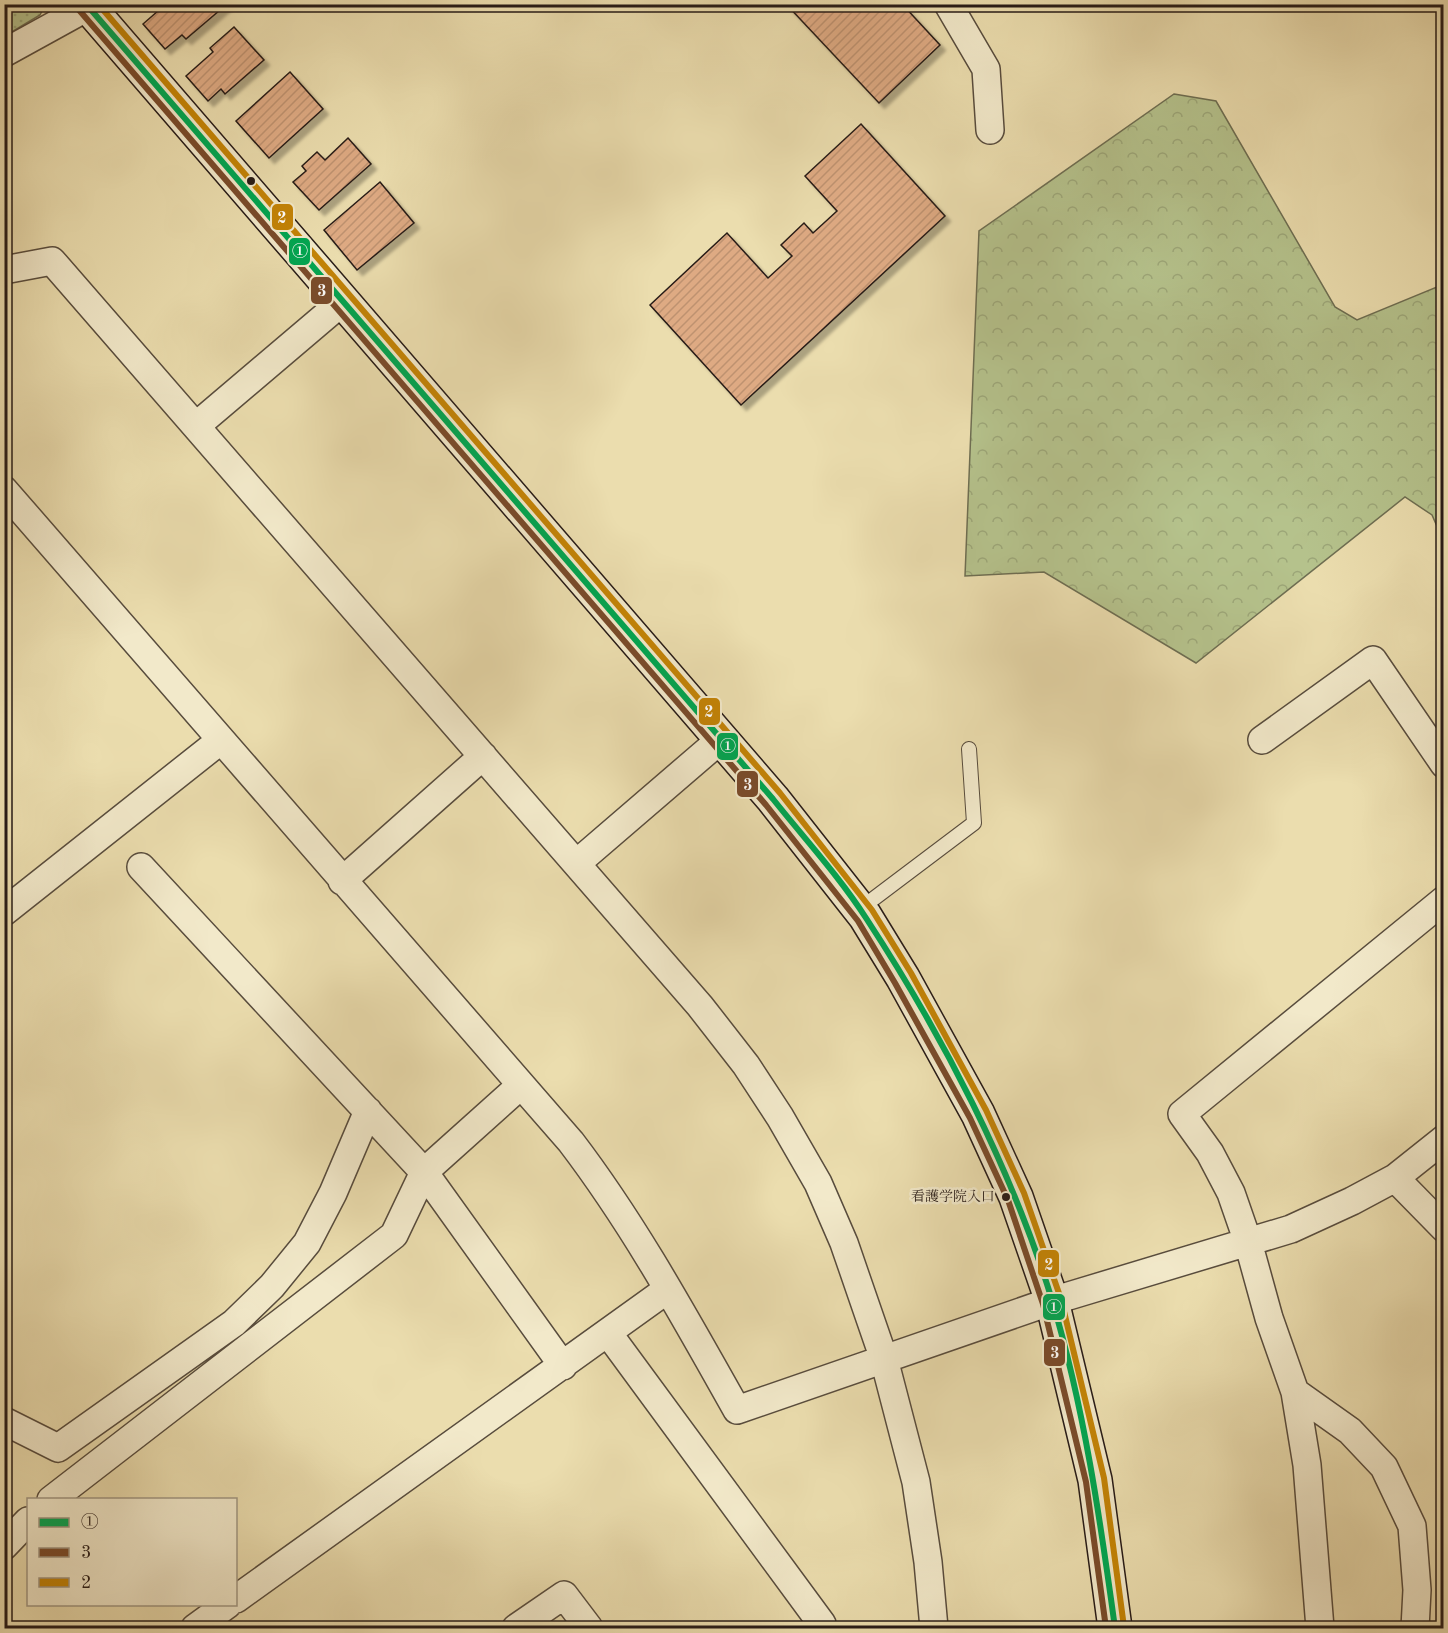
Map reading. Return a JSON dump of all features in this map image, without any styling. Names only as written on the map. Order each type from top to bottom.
[{"type":"street","points":[[948,4],[987,69],[990,130]]},
{"type":"street","points":[[4,53],[89,6],[808,842],[860,909],[928,1020],[978,1114],[1016,1197],[1052,1301],[1095,1480],[1112,1589],[1115,1629]]},
{"type":"street","points":[[4,270],[52,261],[577,862],[700,1006],[746,1065],[780,1117],[818,1183],[840,1233],[884,1359],[916,1482],[928,1562],[934,1629]]},
{"type":"street","points":[[196,426],[342,302]]},
{"type":"street","points":[[4,490],[571,1142],[612,1196],[737,1410],[1052,1301],[1291,1229],[1395,1178],[1443,1139]]},
{"type":"street","points":[[1262,740],[1373,660],[1443,764]]},
{"type":"street","points":[[8,901],[220,740]]},
{"type":"street","points":[[577,862],[720,740]]},
{"type":"street","points":[[342,881],[483,756]]},
{"type":"street","points":[[141,867],[424,1172],[563,1366]]},
{"type":"street","points":[[1320,1629],[1307,1465],[1295,1392],[1269,1318],[1248,1242],[1231,1193],[1210,1153],[1182,1114],[1443,900]]},
{"type":"street","points":[[53,1498],[394,1234],[424,1172],[521,1084]]},
{"type":"street","points":[[4,1421],[58,1448],[234,1323],[272,1287],[307,1243],[333,1193],[368,1111]]},
{"type":"street","points":[[1395,1178],[1443,1228]]},
{"type":"street","points":[[237,1598],[668,1289]]},
{"type":"street","points":[[608,1333],[822,1624],[816,1629]]},
{"type":"street","points":[[1295,1392],[1350,1431],[1384,1467],[1412,1526],[1417,1590],[1415,1629]]},
{"type":"street","points":[[4,1546],[27,1522]]},
{"type":"street","points":[[516,1629],[564,1595],[589,1629]]},
{"type":"street","points":[[195,1629],[227,1606]]},
{"type":"lane","points":[[860,909],[974,823],[969,749]]},
{"type":"green space","points":[[4,5],[45,5],[40,15],[5,36]]},
{"type":"green space","points":[[1174,94],[1216,101],[1335,307],[1357,320],[1444,284],[1443,540],[1432,515],[1405,497],[1196,663],[1044,572],[965,576],[979,231]]},
{"type":"building","points":[[166,4],[227,4],[186,39],[182,35],[165,49],[143,24]]},
{"type":"building","points":[[786,4],[902,4],[940,45],[879,103]]},
{"type":"building","points":[[234,27],[264,60],[225,94],[221,89],[208,101],[186,76],[213,52],[210,48]]},
{"type":"building","points":[[290,72],[323,109],[269,158],[236,121]]},
{"type":"building","points":[[861,124],[945,216],[741,405],[650,305],[727,233],[768,278],[792,256],[781,245],[804,223],[813,233],[837,211],[805,176]]},
{"type":"building","points":[[348,138],[371,164],[319,210],[293,182],[306,171],[302,166],[317,152],[325,160]]},
{"type":"building","points":[[380,182],[414,223],[357,270],[324,230]]},
{"type":"transit line","name":"①","points":[[86,4],[773,799],[844,887],[894,962],[947,1055],[995,1151],[1035,1250],[1052,1300],[1082,1422],[1097,1504],[1115,1628]]},
{"type":"transit line","name":"2","points":[[98,4],[780,793],[872,910],[911,973],[986,1110],[1024,1193],[1061,1299],[1104,1478],[1124,1627]]},
{"type":"transit line","name":"3","points":[[79,10],[766,805],[858,921],[970,1118],[1008,1200],[1043,1304],[1086,1482],[1106,1628]]},
{"type":"place","name":"看護学院入口","points":[[1006,1197]]}]
